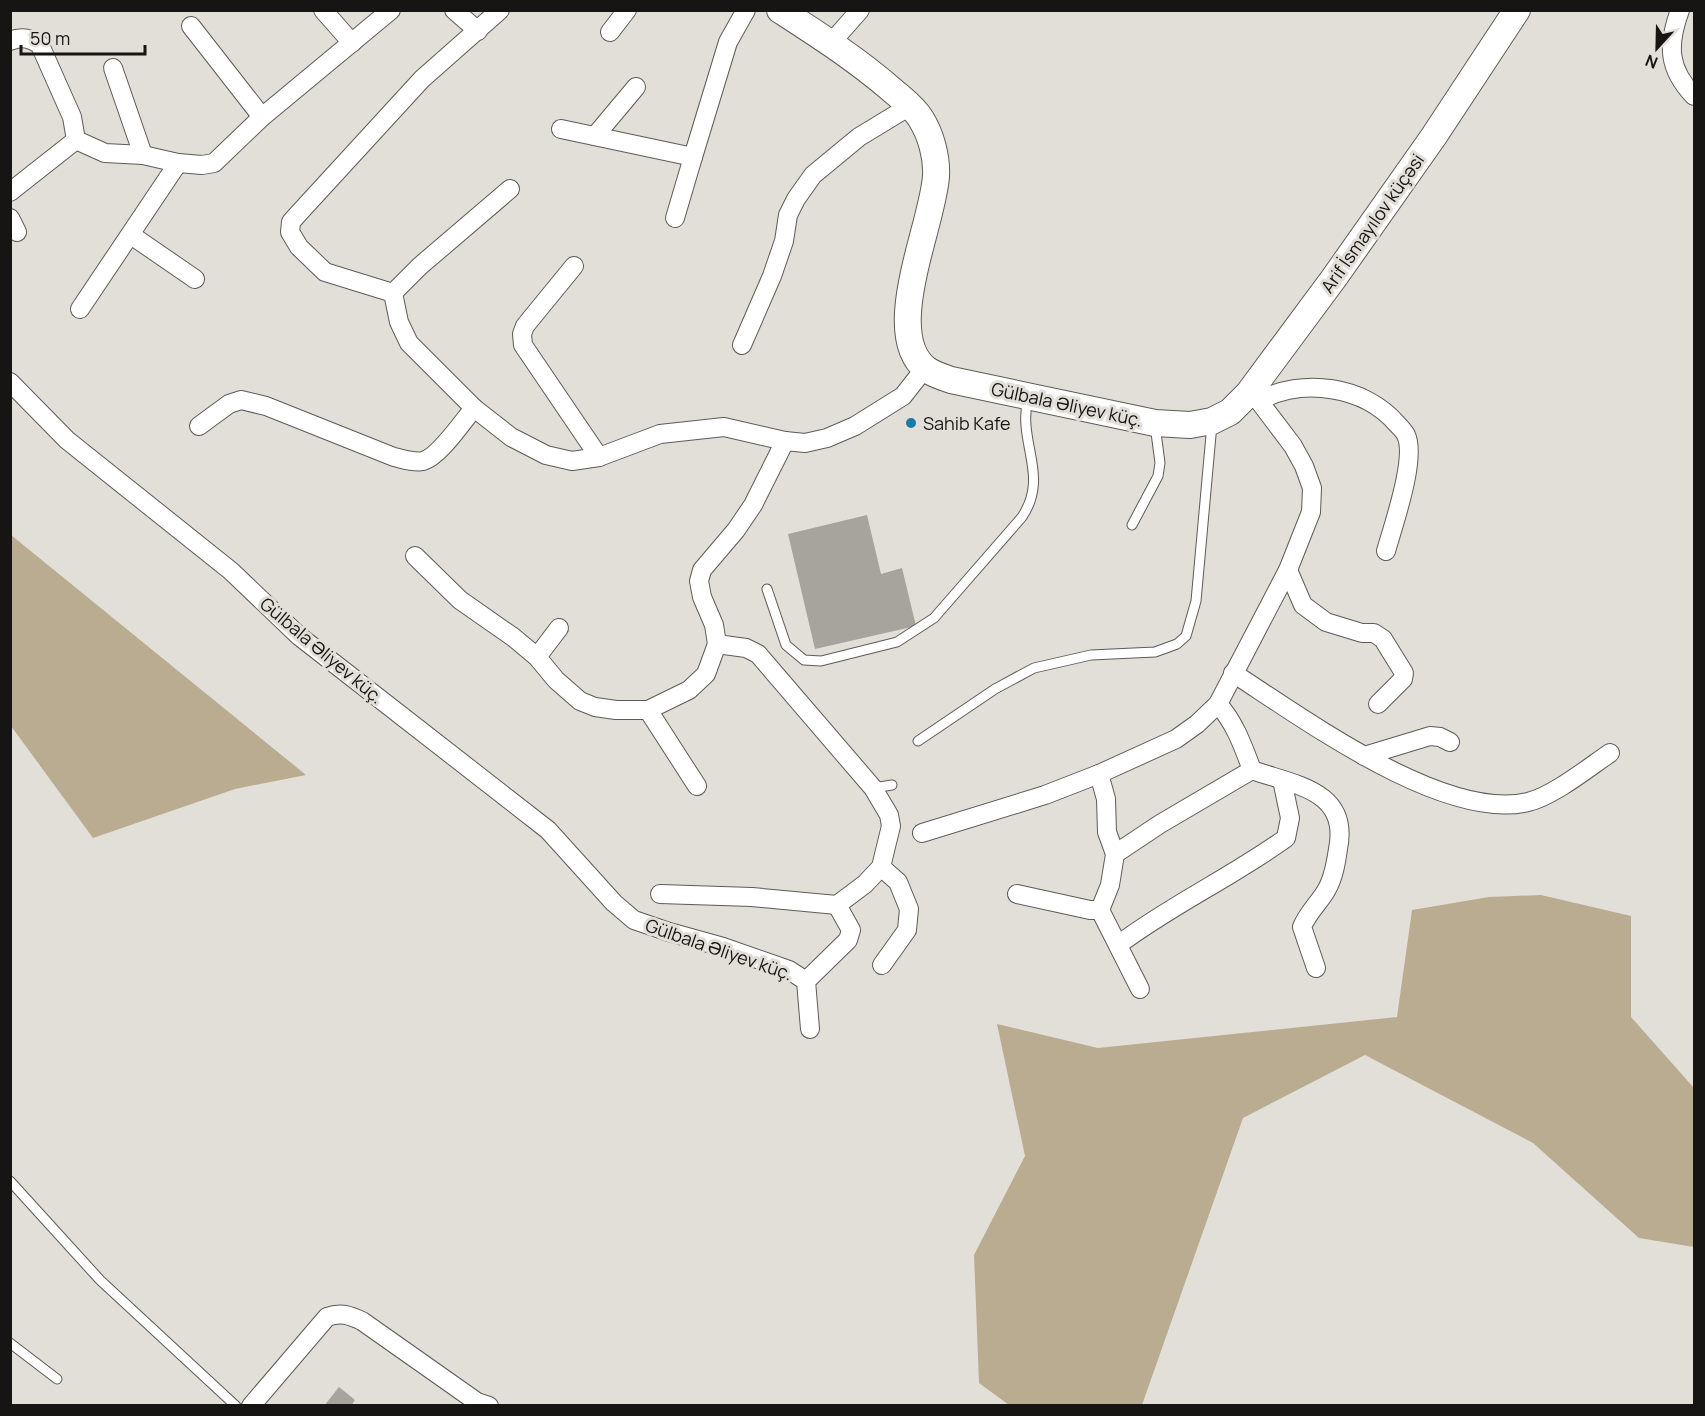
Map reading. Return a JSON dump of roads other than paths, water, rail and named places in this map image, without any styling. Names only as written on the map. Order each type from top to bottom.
[{"type":"street","points":[[323,10],[352,43]]},
{"type":"street","points":[[76,140],[105,153],[143,154],[178,163],[202,165],[214,163],[262,117],[391,10]]},
{"type":"street","points":[[454,10],[478,31]]},
{"type":"street","points":[[393,293],[325,272],[299,247],[290,232],[291,222],[422,79],[500,10]]},
{"type":"street","points":[[609,32],[627,10]]},
{"type":"street","points":[[675,218],[728,42],[746,10]]},
{"type":"street","points":[[393,293],[399,322],[409,342],[474,408],[511,437],[546,455],[572,461],[599,457],[660,434],[724,427],[785,441],[805,443],[827,438],[855,426],[903,396],[925,368],[916,356],[909,340],[907,315],[909,298],[933,201],[936,174],[930,139],[921,118],[860,62],[780,10]]},
{"type":"street","points":[[831,43],[860,10]]},
{"type":"street","name":"Arif İsmayılov küçəsi","points":[[1212,421],[1253,398],[1517,10]]},
{"type":"street","points":[[1680,10],[1671,51],[1676,74],[1695,96]]},
{"type":"street","points":[[191,26],[262,117]]},
{"type":"street","points":[[10,41],[17,38],[32,39],[40,45],[72,117],[76,140]]},
{"type":"street","points":[[113,68],[143,154]]},
{"type":"street","points":[[595,136],[636,87]]},
{"type":"street","points":[[742,345],[772,276],[784,241],[788,215],[796,199],[813,175],[859,137],[910,106]]},
{"type":"street","points":[[561,129],[693,157]]},
{"type":"street","points":[[10,192],[76,140]]},
{"type":"street","points":[[80,309],[178,163]]},
{"type":"street","points":[[393,293],[420,266],[510,189]]},
{"type":"street","points":[[131,235],[195,279]]},
{"type":"street","points":[[574,266],[525,326],[522,334],[523,345],[599,457]]},
{"type":"street","name":"Gülbala Əliyev küç.","points":[[925,368],[951,380],[1155,423],[1190,425],[1212,421]]},
{"type":"street","name":"Gülbala Əliyev küç.","points":[[10,382],[67,440],[231,571],[299,636],[548,830],[614,903],[634,920],[789,970],[806,981],[848,940],[850,930],[837,905]]},
{"type":"street","points":[[922,833],[1045,795],[1099,774],[1176,739],[1197,724],[1218,704],[1288,570],[1311,512],[1312,488],[1304,466],[1293,446],[1253,398],[1308,388],[1338,390],[1368,399],[1389,415],[1406,436],[1409,465],[1386,551]]},
{"type":"street","points":[[199,426],[229,404],[241,400],[266,406],[394,457],[425,461],[437,452],[474,408]]},
{"type":"street","points":[[415,556],[460,600],[537,657],[556,680],[580,701],[595,707],[616,710],[648,710],[689,690],[706,674],[717,644],[714,625],[702,597],[699,581],[702,570],[736,530],[753,505],[785,441]]},
{"type":"street","points":[[1288,570],[1303,605],[1326,622],[1362,633],[1374,633],[1383,639],[1404,672],[1403,680],[1378,704]]},
{"type":"street","points":[[537,657],[559,628]]},
{"type":"street","points":[[660,894],[752,897],[837,905],[865,884],[881,867],[891,826],[889,815],[873,788],[758,654],[746,648],[717,644]]},
{"type":"street","points":[[1233,673],[1364,756],[1409,779],[1461,798],[1498,805],[1530,802],[1558,787],[1610,753]]},
{"type":"street","points":[[1218,704],[1236,729],[1252,770]]},
{"type":"street","points":[[648,710],[697,786]]},
{"type":"street","points":[[1364,756],[1430,736],[1440,737],[1450,742]]},
{"type":"street","points":[[1115,854],[1160,824],[1252,770],[1312,790],[1329,802],[1336,813],[1341,836],[1328,888],[1302,927],[1316,968]]},
{"type":"street","points":[[1099,774],[1107,799],[1107,832],[1115,854],[1110,885],[1100,910],[1140,989]]},
{"type":"street","points":[[1118,945],[1148,922],[1255,861],[1286,838],[1290,818],[1282,780]]},
{"type":"street","points":[[881,867],[898,882],[909,909],[907,930],[882,965]]},
{"type":"street","points":[[1017,894],[1090,910],[1100,910]]},
{"type":"street","points":[[806,981],[810,1029]]},
{"type":"street","points":[[251,1406],[327,1317],[338,1313],[350,1315],[362,1321],[477,1402],[489,1406]]},
{"type":"lane","points":[[767,589],[786,645],[804,660],[821,661],[897,642],[934,618],[1022,517],[1030,504],[1035,483],[1025,424],[1028,396]]},
{"type":"lane","points":[[918,741],[995,689],[1034,668],[1090,655],[1155,652],[1177,644],[1186,636],[1196,601],[1212,421]]},
{"type":"lane","points":[[1132,525],[1158,476],[1160,463],[1155,423]]},
{"type":"lane","points":[[873,788],[892,785]]},
{"type":"lane","points":[[10,1181],[108,1288],[236,1406]]},
{"type":"lane","points":[[10,1343],[57,1379]]},
{"type":"place","name":"Sahib Kafe","points":[[911,423]]}]
